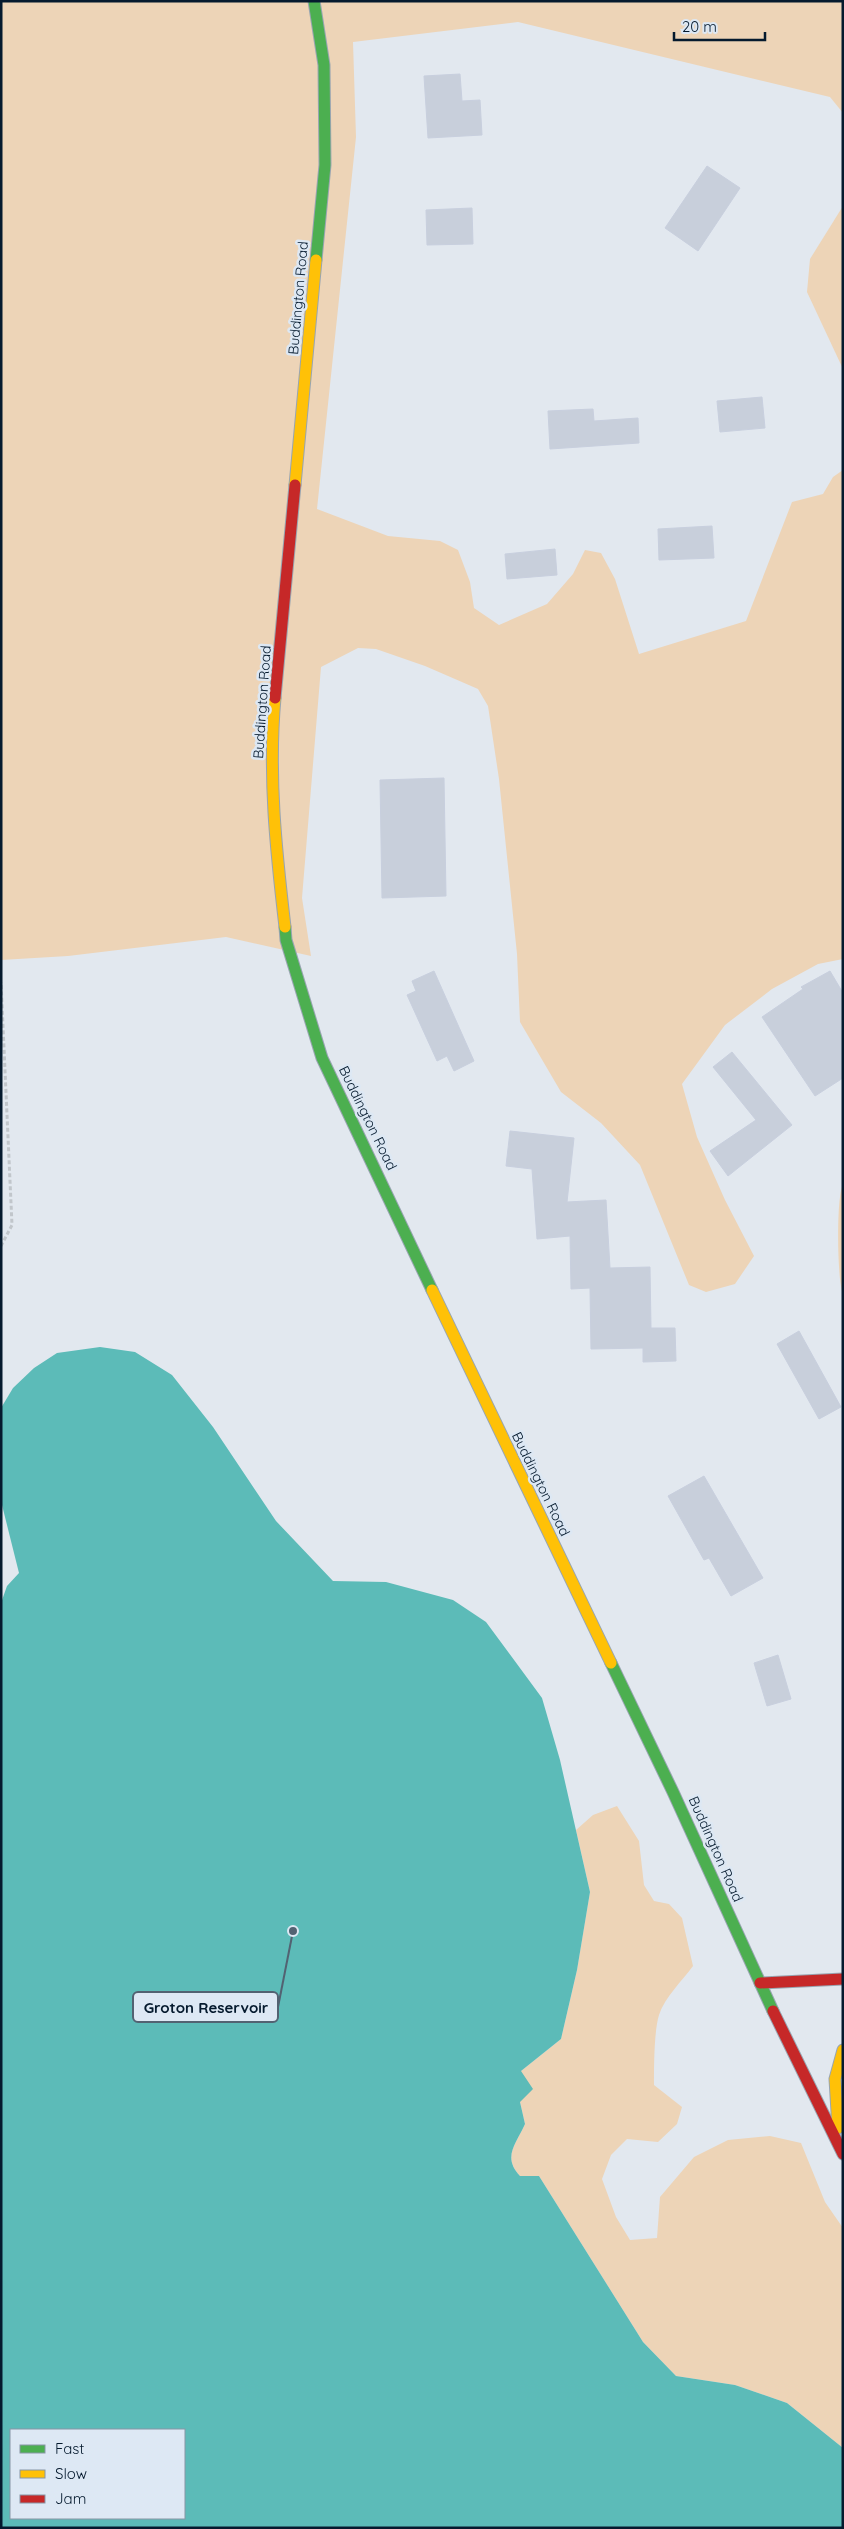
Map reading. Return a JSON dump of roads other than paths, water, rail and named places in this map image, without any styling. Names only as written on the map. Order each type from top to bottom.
[{"type":"street","name":"Buddington Road","points":[[314,1],[324,65],[325,165],[272,732],[274,822],[286,940],[322,1058],[517,1470],[674,1792],[760,1983],[842,2152]]},
{"type":"street","points":[[760,1983],[843,1979]]},
{"type":"street","points":[[842,2152],[833,2094],[837,2064],[843,2050]]},
{"type":"water","points":[[100,1347],[135,1352],[172,1375],[213,1427],[276,1521],[333,1581],[386,1582],[453,1600],[486,1622],[542,1698],[560,1760],[590,1892],[577,1970],[561,2039],[521,2071],[533,2089],[520,2102],[525,2124],[512,2150],[512,2163],[520,2176],[539,2176],[643,2342],[676,2376],[735,2385],[787,2403],[843,2448],[843,2528],[1,2528],[1,1603],[7,1586],[19,1573],[1,1501],[1,1408],[13,1388],[34,1368],[57,1353]]},
{"type":"place","name":"Groton Reservoir","points":[[293,1931]]}]
